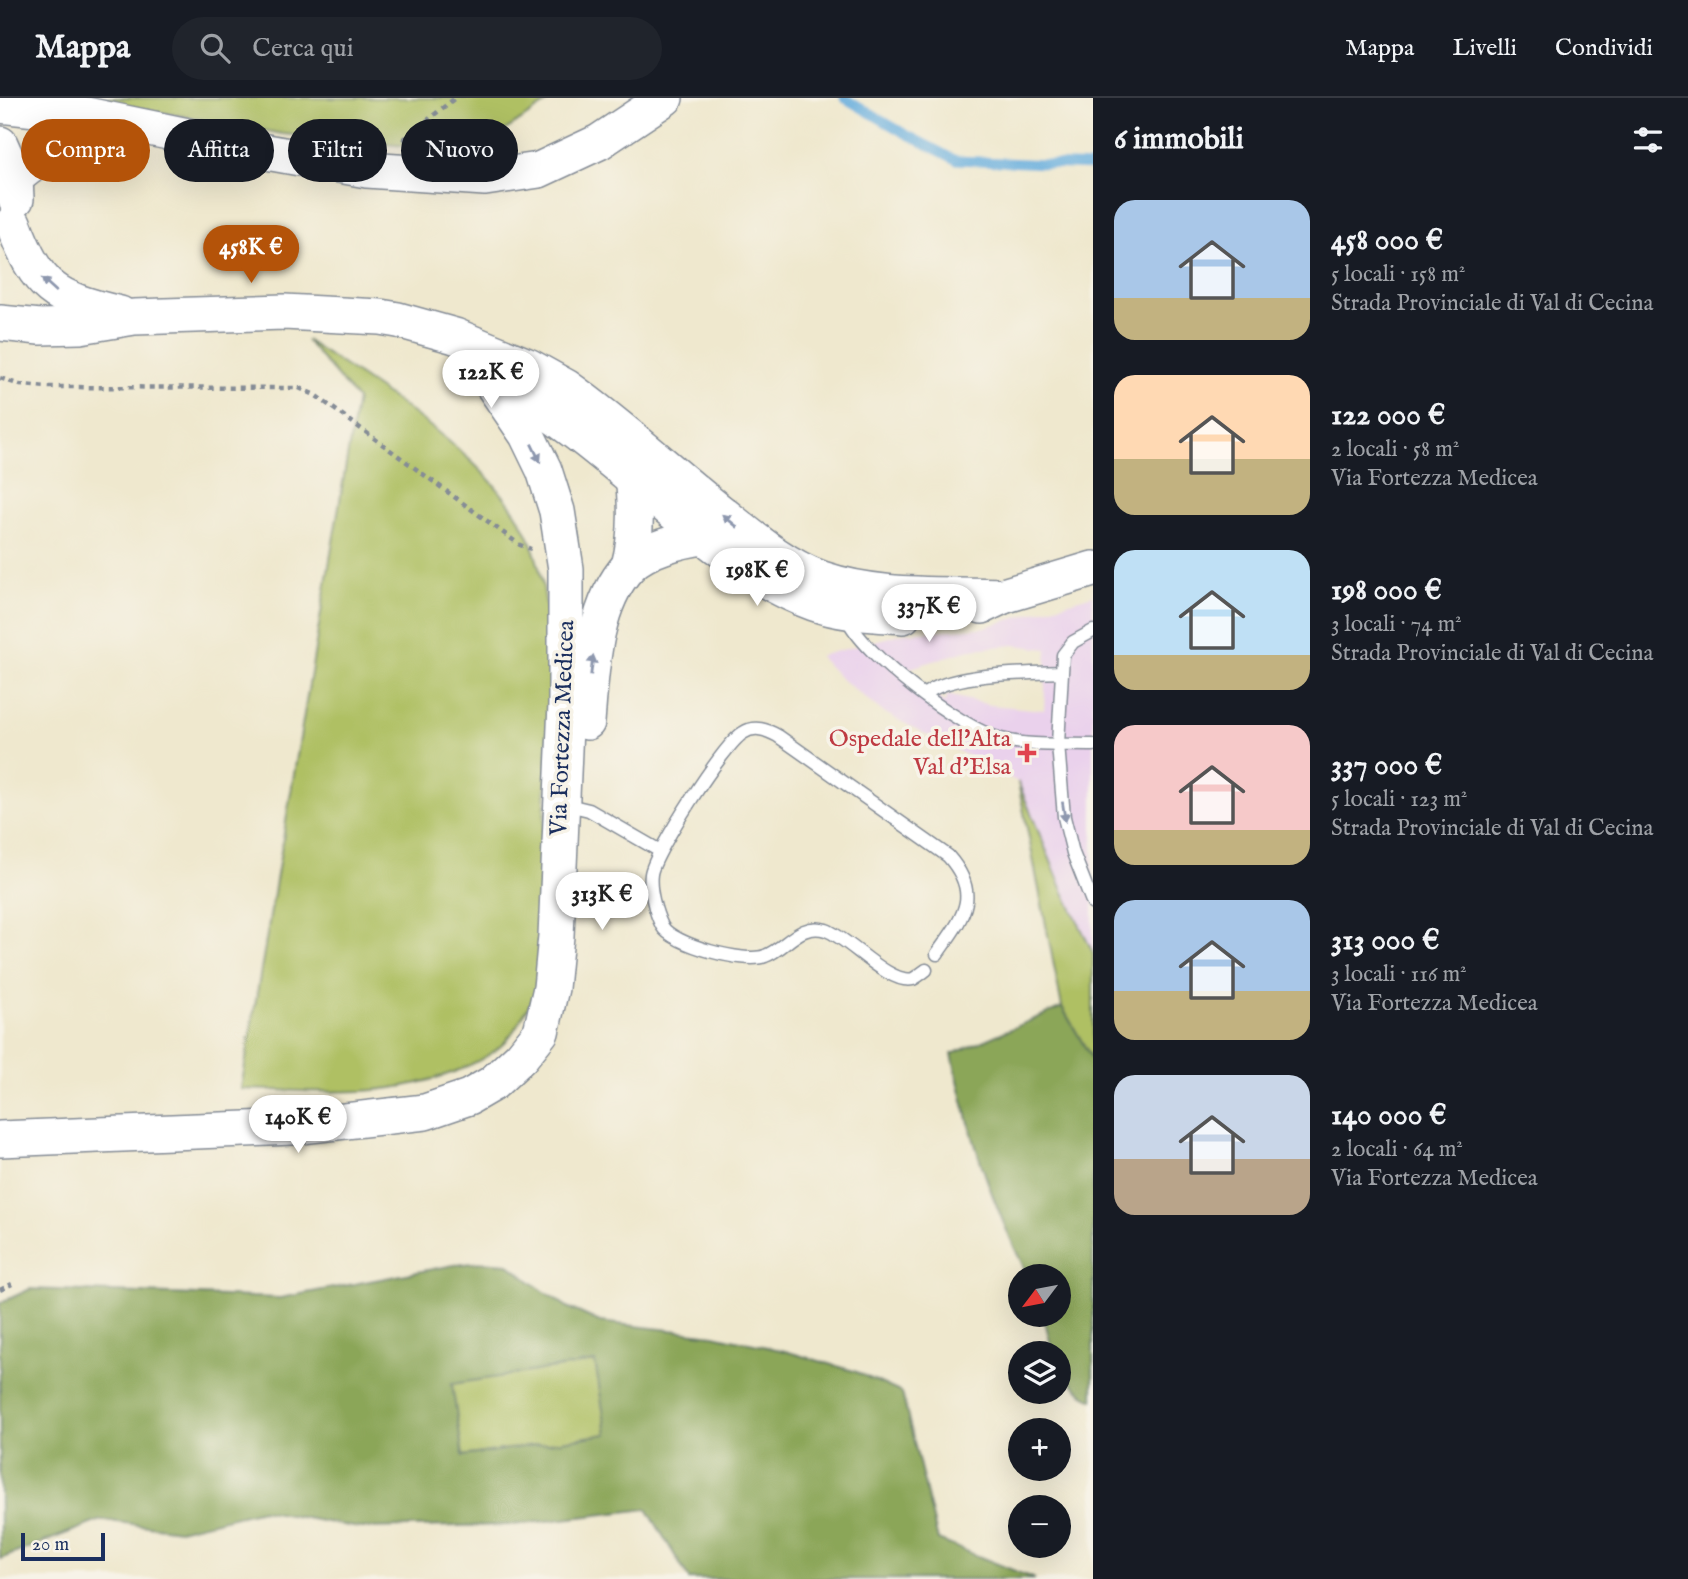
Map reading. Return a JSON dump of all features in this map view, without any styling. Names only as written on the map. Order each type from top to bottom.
[{"type":"main road","points":[[387,171],[485,178],[540,170],[599,142],[660,102]]},
{"type":"main road","points":[[0,105],[106,119]]},
{"type":"main road","points":[[150,128],[288,155]]},
{"type":"main road","points":[[0,144],[15,178],[16,201],[6,235],[56,292],[79,304],[134,317]]},
{"type":"main road","points":[[15,178],[21,173]]},
{"type":"main road","points":[[0,323],[40,327],[80,326],[134,317],[312,312],[398,320],[455,336],[530,367],[584,400],[758,543],[807,573],[840,584],[891,593],[919,596],[1003,596]]},
{"type":"main road","points":[[363,318],[486,375],[545,410],[740,565],[768,582],[815,603],[876,614],[940,616],[967,611],[1003,596],[1093,569]]},
{"type":"main road","points":[[0,1139],[292,1127],[391,1118],[425,1112],[468,1097],[493,1083],[521,1057],[541,1032],[562,997],[571,966],[570,805],[594,650],[603,614],[629,566],[635,537],[633,480],[629,456],[557,398],[530,367]]},
{"type":"main road","name":"Via Fortezza Medicea","points":[[486,375],[519,422],[536,453],[552,492],[562,533],[568,610],[566,704],[570,805]]},
{"type":"main road","points":[[629,566],[659,550],[704,537]]},
{"type":"lane","points":[[807,573],[844,610],[851,626],[868,647],[924,695],[956,717],[1000,739],[1026,743],[1093,745]]},
{"type":"lane","points":[[1093,631],[1067,649],[1063,655],[1058,744],[1064,817],[1089,883],[1093,904]]},
{"type":"lane","points":[[924,695],[932,689],[953,682],[983,677],[1061,672]]},
{"type":"lane","points":[[926,970],[912,979],[896,976],[836,935],[818,929],[803,930],[764,957],[738,957],[680,940],[663,929],[652,892],[651,874],[660,851],[716,763],[735,739],[750,730],[767,731],[790,743],[937,846],[957,866],[965,888],[965,912],[937,954]]},
{"type":"lane","points":[[570,805],[629,832],[660,851]]},
{"type":"path","points":[[387,154],[455,98]]},
{"type":"path","points":[[0,378],[20,385],[49,387],[291,386],[306,390],[520,544],[535,550]]},
{"type":"path","points":[[0,1290],[12,1284]]},
{"type":"shaded area","name":"Ospedale dell'Alta Val d'Elsa","points":[[1093,595],[1093,953],[1062,888],[1018,782],[883,712],[840,678],[819,656],[904,633],[982,628]],"holes":[[[1014,645],[1047,649],[1044,710],[990,705],[947,695],[945,703],[901,671],[972,649]]]},
{"type":"green space","points":[[81,98],[554,98],[518,122],[518,119],[401,119],[401,146],[387,144],[387,119],[288,119],[288,134],[274,132],[274,119],[199,119]]},
{"type":"green space","points":[[306,340],[430,426],[488,478],[511,506],[528,535],[543,586],[548,623],[551,676],[536,992],[510,1036],[489,1055],[432,1080],[378,1090],[325,1092],[241,1089],[357,399]]},
{"type":"green space","points":[[1018,782],[1062,888],[1093,953],[1093,1061],[1062,1007]]},
{"type":"green space","points":[[1062,1007],[1093,1061],[1093,1400],[1071,1381],[1071,1341],[1050,1341],[1046,1327],[1071,1327],[1071,1264],[1023,1264],[982,1167],[952,1054]]},
{"type":"green space","points":[[482,1262],[508,1264],[569,1308],[600,1322],[714,1335],[785,1351],[854,1371],[902,1393],[938,1540],[1035,1579],[689,1579],[647,1509],[513,1525],[359,1528],[262,1510],[179,1530],[101,1520],[0,1559],[0,1303],[30,1289],[280,1298]],"holes":[[[595,1362],[607,1434],[463,1456],[452,1384]]]},
{"type":"green space","points":[[596,1361],[607,1434],[463,1456],[451,1384]]},
{"type":"waterway","points":[[844,98],[956,160],[1093,166]]},
{"type":"place","name":"Ospedale dell'Alta Val d'Elsa","points":[[1027,753]]}]
